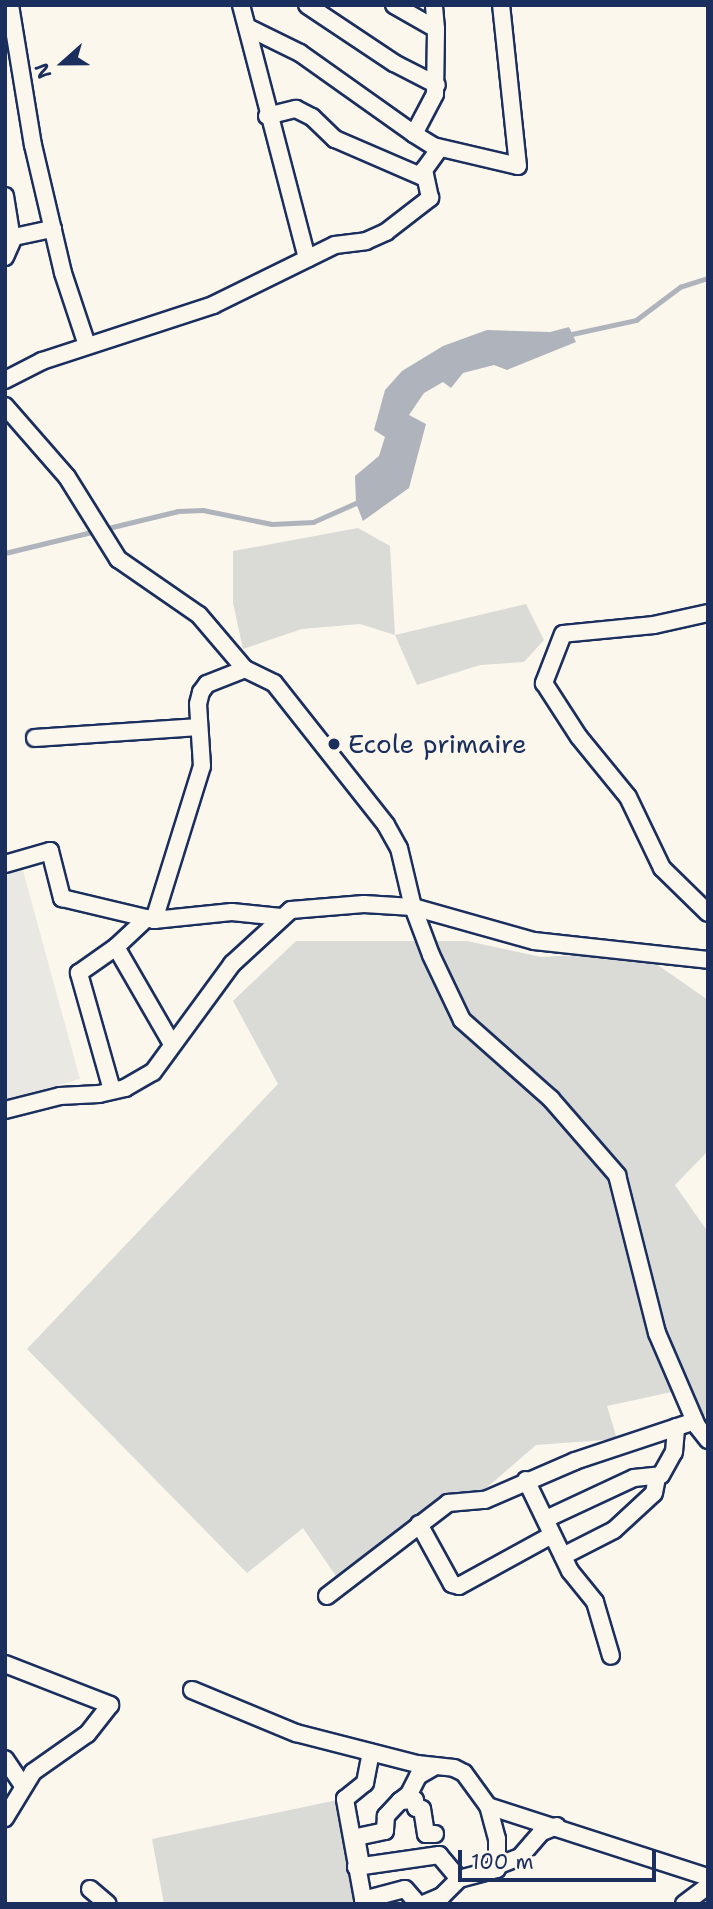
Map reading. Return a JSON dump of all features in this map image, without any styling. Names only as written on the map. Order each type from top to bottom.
[{"type":"street","points":[[9,5],[33,145],[53,229],[87,345]]},
{"type":"street","points":[[241,5],[267,116],[307,259]]},
{"type":"street","points":[[307,5],[394,63],[437,85]]},
{"type":"street","points":[[394,5],[436,29]]},
{"type":"street","points":[[414,134],[433,102],[437,85],[435,5]]},
{"type":"street","points":[[247,27],[300,53],[414,134],[440,148],[518,166],[501,5]]},
{"type":"street","points":[[267,116],[296,108],[312,117],[335,139],[425,178]]},
{"type":"street","points":[[5,380],[87,345],[201,309],[335,245],[372,239],[395,227],[430,198],[425,170],[440,148]]},
{"type":"street","points":[[5,196],[12,239],[5,257]]},
{"type":"street","points":[[12,239],[53,229]]},
{"type":"street","points":[[5,406],[67,477],[118,559],[199,615],[245,669],[275,683],[386,825],[398,848],[412,907],[462,1020],[551,1099],[617,1175],[657,1333],[695,1422],[708,1440]]},
{"type":"street","points":[[708,612],[654,625],[563,634],[544,683],[579,737],[628,797],[662,868],[708,913]]},
{"type":"street","points":[[112,1090],[79,973],[151,919],[202,766],[198,704],[207,684],[245,669]]},
{"type":"street","points":[[35,738],[199,727]]},
{"type":"street","points":[[5,864],[50,851],[62,898],[151,919],[232,912],[281,916]]},
{"type":"street","points":[[5,1110],[112,1090],[153,1072],[232,964],[281,916],[291,910],[364,904],[412,907],[534,941],[643,949],[708,960]]},
{"type":"street","points":[[116,947],[172,1044]]},
{"type":"street","points":[[327,1596],[448,1503],[485,1500],[526,1480],[695,1422]]},
{"type":"street","points":[[563,1556],[614,1530],[653,1493],[657,1478],[670,1464],[676,1427]]},
{"type":"street","points":[[546,1519],[634,1478],[657,1478]]},
{"type":"street","points":[[526,1480],[563,1556],[595,1602],[611,1656]]},
{"type":"street","points":[[419,1524],[452,1584],[458,1586],[552,1535]]},
{"type":"street","points":[[5,1664],[110,1704],[99,1722],[49,1759],[23,1786],[5,1818]]},
{"type":"street","points":[[192,1690],[269,1724],[371,1753],[464,1773],[488,1806],[499,1865]]},
{"type":"street","points":[[371,1753],[365,1783],[345,1799],[363,1902],[405,1889],[418,1904]]},
{"type":"street","points":[[5,1759],[23,1786]]},
{"type":"street","points":[[356,1867],[360,1860],[356,1837],[385,1831],[386,1816],[409,1794],[418,1776],[435,1766]]},
{"type":"street","points":[[400,1801],[415,1800],[416,1808],[422,1809],[426,1834],[435,1833]]},
{"type":"street","points":[[488,1806],[557,1826],[708,1877]]},
{"type":"street","points":[[423,1904],[442,1896],[459,1879],[490,1872],[499,1865],[520,1857],[536,1837],[557,1826]]},
{"type":"street","points":[[356,1867],[439,1855],[459,1879]]},
{"type":"street","points":[[684,1904],[708,1886]]},
{"type":"street","points":[[90,1889],[108,1904]]},
{"type":"shaded area","points":[[569,327],[576,342],[507,370],[494,365],[463,373],[451,388],[443,382],[424,393],[409,415],[426,424],[409,488],[363,521],[356,503],[355,476],[379,456],[385,437],[374,430],[385,390],[402,371],[443,346],[487,330],[550,332]]},
{"type":"shaded area","points":[[358,528],[390,546],[395,635],[360,624],[302,629],[243,649],[233,603],[233,551]]},
{"type":"shaded area","points":[[526,604],[544,640],[524,662],[480,665],[417,685],[395,635]]},
{"type":"shaded area","points":[[22,867],[80,1079],[5,1100],[5,871]]},
{"type":"shaded area","points":[[296,941],[467,941],[541,957],[639,952],[708,1000],[708,1151],[675,1185],[708,1232],[708,1414],[696,1421],[681,1390],[607,1406],[617,1439],[536,1445],[477,1496],[447,1507],[338,1579],[303,1528],[247,1573],[27,1349],[278,1084],[233,1001]]},
{"type":"shaded area","points":[[342,1799],[360,1904],[164,1904],[152,1839]]},
{"type":"waterway","points":[[572,334],[636,320],[680,287],[708,278]]},
{"type":"waterway","points":[[5,553],[178,511],[203,510],[272,524],[313,522],[356,503]]},
{"type":"place","name":"Ecole primaire","points":[[334,744]]}]
